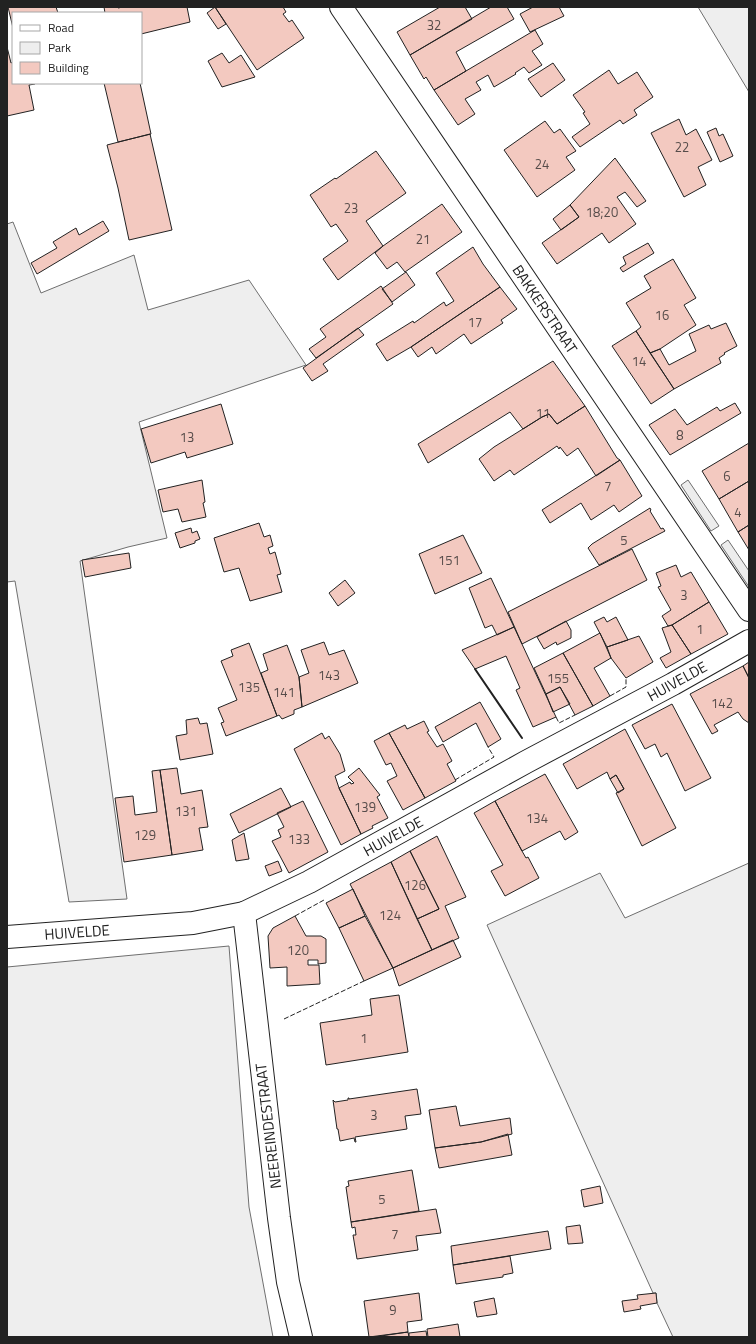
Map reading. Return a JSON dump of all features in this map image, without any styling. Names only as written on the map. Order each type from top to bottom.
[{"type":"street","name":"BAKKERSTRAAT","points":[[341,7],[749,610]]},
{"type":"street","name":"HUIVELDE","points":[[7,937],[193,923],[244,913],[308,882],[526,762],[673,684],[749,640]]},
{"type":"street","name":"NEEREINDESTRAAT","points":[[244,913],[279,1218],[288,1282],[301,1337]]},
{"type":"green space","points":[[698,7],[749,7],[749,92]]},
{"type":"green space","points":[[13,222],[41,293],[134,255],[148,310],[249,280],[306,365],[139,422],[167,538],[128,547],[80,561],[127,899],[69,902],[15,581],[7,582],[7,224]]},
{"type":"green space","points":[[749,863],[749,1337],[673,1337],[657,1303],[656,1293],[653,1293],[487,925],[600,873],[625,918]]},
{"type":"green space","points":[[229,946],[249,1207],[273,1337],[7,1337],[7,967]]},
{"type":"shaded area","points":[[688,480],[719,526],[711,531],[681,485]]},
{"type":"shaded area","points":[[728,540],[749,571],[749,587],[721,545]]},
{"type":"building","points":[[8,7],[56,7],[58,12],[12,12],[12,24]]},
{"type":"building","points":[[104,7],[187,7],[190,22],[142,34],[142,12],[105,12]]},
{"type":"building","points":[[215,7],[283,7],[286,12],[283,14],[289,22],[292,20],[304,38],[257,70]]},
{"type":"building","points":[[215,7],[226,24],[218,29],[207,13]]},
{"type":"building","points":[[440,7],[465,7],[472,19],[410,55],[397,32]]},
{"type":"building","points":[[491,7],[507,7],[514,19],[456,52],[466,71],[434,90],[426,77],[424,79],[410,55]]},
{"type":"building","points":[[533,7],[559,7],[564,16],[530,32],[520,14]]},
{"type":"building","points":[[535,30],[543,44],[532,51],[542,65],[529,73],[524,67],[515,73],[516,74],[494,87],[488,75],[476,82],[481,90],[465,99],[475,114],[458,125],[434,90]]},
{"type":"building","points":[[7,47],[12,62],[12,84],[35,84],[29,85],[34,110],[7,116]]},
{"type":"building","points":[[222,53],[229,63],[241,55],[255,77],[222,87],[208,61]]},
{"type":"building","points":[[553,63],[565,80],[541,97],[528,79]]},
{"type":"building","points":[[609,70],[618,84],[637,72],[653,97],[634,110],[637,115],[623,124],[620,120],[580,147],[572,137],[590,124],[583,113],[585,112],[573,95]]},
{"type":"building","points":[[104,84],[140,84],[151,134],[118,142]]},
{"type":"building","points":[[679,119],[686,135],[696,129],[712,160],[698,167],[706,185],[684,197],[651,133]]},
{"type":"building","points":[[545,121],[554,133],[560,129],[576,151],[566,157],[575,170],[537,197],[504,150]]},
{"type":"building","points":[[716,128],[719,136],[723,134],[733,156],[720,162],[707,132]]},
{"type":"building","points":[[150,134],[172,230],[129,240],[107,145]]},
{"type":"building","points":[[376,151],[406,193],[366,221],[383,246],[338,280],[323,259],[348,241],[336,224],[331,227],[310,195]]},
{"type":"building","points":[[615,158],[646,201],[637,207],[625,192],[617,197],[636,224],[609,243],[602,233],[557,264],[542,243],[579,217],[570,205]]},
{"type":"building","points":[[442,204],[462,232],[405,272],[397,262],[387,269],[375,253]]},
{"type":"building","points":[[570,205],[579,217],[561,230],[553,219]]},
{"type":"building","points":[[103,221],[109,231],[37,274],[31,263],[57,248],[53,242],[76,228],[79,235]]},
{"type":"building","points":[[648,243],[654,253],[623,272],[620,268],[626,264],[623,257]]},
{"type":"building","points":[[473,247],[483,264],[500,287],[411,347],[387,361],[376,344],[413,321],[414,323],[444,302],[446,306],[454,301],[436,273]]},
{"type":"building","points":[[673,259],[696,298],[684,305],[696,325],[660,349],[650,353],[636,331],[641,327],[626,303],[651,288],[644,276]]},
{"type":"building","points":[[406,272],[415,285],[392,302],[382,289]]},
{"type":"building","points":[[381,286],[393,304],[316,358],[309,349],[326,337],[320,329]]},
{"type":"building","points":[[500,287],[517,309],[501,320],[503,323],[471,344],[464,334],[436,354],[432,347],[418,357],[411,347]]},
{"type":"building","points":[[726,323],[737,346],[724,353],[725,354],[719,358],[721,363],[674,389],[650,353],[660,349],[669,365],[696,351],[689,334],[709,325],[711,329]]},
{"type":"building","points":[[358,328],[364,335],[323,364],[328,371],[312,381],[303,368]]},
{"type":"building","points":[[636,331],[674,389],[651,404],[612,346]]},
{"type":"building","points":[[553,361],[585,406],[557,424],[549,414],[523,429],[510,412],[428,463],[418,444]]},
{"type":"building","points":[[735,403],[741,413],[670,455],[649,425],[675,409],[687,425],[717,407],[720,411]]},
{"type":"building","points":[[221,404],[233,444],[187,458],[185,452],[151,463],[141,429]]},
{"type":"building","points":[[585,406],[617,458],[620,460],[596,476],[578,448],[567,456],[560,447],[559,449],[557,446],[514,475],[510,470],[494,481],[479,459],[494,447],[542,417],[549,414],[557,424]]},
{"type":"building","points":[[749,443],[749,481],[719,499],[702,471]]},
{"type":"building","points":[[620,460],[642,496],[619,512],[614,505],[591,520],[581,503],[550,523],[542,510]]},
{"type":"building","points":[[202,480],[205,502],[203,503],[206,517],[182,522],[178,509],[163,512],[158,490]]},
{"type":"building","points":[[749,481],[749,525],[738,532],[719,499]]},
{"type":"building","points":[[650,508],[650,511],[661,529],[663,528],[665,531],[599,565],[588,548]]},
{"type":"building","points":[[259,523],[264,537],[270,535],[273,546],[268,548],[270,554],[275,552],[281,574],[277,575],[282,592],[250,601],[239,568],[224,572],[214,538]]},
{"type":"building","points":[[749,525],[749,550],[738,532]]},
{"type":"building","points":[[191,528],[192,533],[197,531],[200,539],[195,541],[195,543],[180,548],[175,533]]},
{"type":"building","points":[[463,535],[482,573],[435,594],[419,554]]},
{"type":"building","points":[[632,549],[647,580],[522,644],[508,612]]},
{"type":"building","points":[[129,553],[131,568],[85,577],[82,560]]},
{"type":"building","points":[[676,565],[681,577],[691,572],[709,602],[668,626],[662,616],[671,610],[658,587],[661,586],[656,573]]},
{"type":"building","points":[[491,578],[514,627],[497,635],[492,625],[485,628],[469,588]]},
{"type":"building","points":[[345,580],[355,593],[338,606],[329,593]]},
{"type":"building","points":[[709,602],[728,634],[691,654],[672,625]]},
{"type":"building","points":[[604,617],[607,622],[616,617],[628,640],[607,647],[594,622]]},
{"type":"building","points":[[566,621],[571,630],[571,638],[557,645],[556,642],[544,649],[537,637]]},
{"type":"building","points":[[672,625],[691,654],[666,668],[660,658],[671,652],[662,628]]},
{"type":"building","points":[[514,627],[556,717],[533,727],[516,690],[520,688],[506,656],[475,669],[462,650]]},
{"type":"building","points":[[600,633],[611,658],[594,668],[610,696],[593,706],[563,653]]},
{"type":"building","points":[[639,636],[653,662],[626,678],[611,658],[607,647]]},
{"type":"building","points":[[324,642],[329,655],[344,650],[358,683],[302,707],[299,677],[309,673],[301,650]]},
{"type":"building","points":[[249,643],[277,716],[226,736],[221,723],[224,722],[218,708],[237,700],[221,661],[233,656],[231,650]]},
{"type":"building","points":[[287,645],[299,677],[302,707],[294,710],[294,714],[282,719],[279,715],[277,716],[261,673],[268,670],[263,654]]},
{"type":"building","points":[[563,653],[593,706],[575,715],[560,687],[546,694],[534,668]]},
{"type":"building","points":[[749,662],[749,678],[743,666]]},
{"type":"building","points":[[743,666],[749,678],[749,723],[743,719],[738,712],[714,725],[718,731],[712,734],[690,694]]},
{"type":"building","points":[[560,687],[570,704],[553,712],[546,694]]},
{"type":"building","points":[[480,702],[501,739],[488,747],[476,723],[443,742],[435,727]]},
{"type":"building","points":[[672,704],[711,778],[685,791],[667,753],[661,757],[655,744],[645,749],[632,725]]},
{"type":"building","points":[[198,718],[200,724],[207,723],[213,754],[180,760],[176,736],[187,734],[186,720]]},
{"type":"building","points":[[424,721],[429,731],[427,732],[437,747],[443,744],[452,761],[447,764],[456,781],[425,798],[389,733],[405,725],[407,729]]},
{"type":"building","points":[[625,729],[676,828],[642,846],[616,793],[624,789],[616,775],[610,779],[607,772],[577,789],[563,764]]},
{"type":"building","points":[[322,733],[325,739],[329,736],[340,754],[345,771],[335,776],[339,788],[361,834],[341,845],[294,749]]},
{"type":"building","points":[[389,733],[425,798],[403,810],[387,781],[397,776],[391,763],[386,765],[374,741]]},
{"type":"building","points":[[177,768],[181,794],[202,790],[208,827],[199,828],[203,850],[172,855],[160,770]]},
{"type":"building","points":[[359,768],[380,795],[377,797],[388,818],[372,826],[373,828],[361,834],[339,788],[350,782],[351,784],[354,783],[348,777]]},
{"type":"building","points":[[160,770],[172,855],[124,862],[115,798],[133,796],[135,815],[157,812],[152,771]]},
{"type":"building","points":[[545,774],[578,832],[565,840],[560,831],[522,851],[495,801]]},
{"type":"building","points":[[616,775],[624,789],[618,793],[610,779]]},
{"type":"building","points":[[281,788],[291,807],[239,833],[230,814]]},
{"type":"building","points":[[303,801],[328,852],[289,873],[272,841],[281,837],[278,830],[284,827],[277,813]]},
{"type":"building","points":[[495,801],[526,858],[528,857],[539,878],[505,896],[491,871],[503,865],[474,813]]},
{"type":"building","points":[[244,833],[249,859],[236,861],[232,840]]},
{"type":"building","points":[[437,836],[466,897],[445,906],[459,938],[432,950],[417,919],[439,909],[410,851]]},
{"type":"building","points":[[410,851],[439,909],[417,919],[391,862]]},
{"type":"building","points":[[278,861],[282,871],[269,876],[265,866]]},
{"type":"building","points":[[391,862],[432,950],[393,968],[350,884]]},
{"type":"building","points":[[353,889],[365,916],[339,928],[326,903]]},
{"type":"building","points":[[295,916],[306,936],[321,936],[326,939],[326,963],[318,964],[318,960],[308,960],[308,965],[319,965],[320,984],[287,986],[287,967],[270,968],[268,936],[273,928]]},
{"type":"building","points":[[365,916],[393,968],[364,981],[339,928]]},
{"type":"building","points":[[453,940],[461,957],[399,986],[393,968]]},
{"type":"building","points":[[399,995],[408,1052],[326,1065],[320,1023],[372,1015],[370,999]]},
{"type":"building","points":[[417,1089],[421,1114],[405,1116],[407,1129],[355,1137],[356,1142],[354,1138],[340,1141],[333,1100],[335,1102],[348,1100],[348,1098]]},
{"type":"building","points":[[456,1106],[460,1126],[510,1118],[512,1134],[481,1142],[435,1148],[429,1110]]},
{"type":"building","points":[[508,1134],[512,1155],[439,1168],[435,1148],[481,1142]]},
{"type":"building","points":[[412,1170],[419,1211],[351,1222],[346,1187],[349,1186],[348,1181]]},
{"type":"building","points":[[600,1186],[603,1203],[584,1207],[581,1190]]},
{"type":"building","points":[[436,1209],[441,1233],[416,1236],[418,1250],[357,1259],[353,1235],[356,1235],[355,1227],[352,1228],[351,1222]]},
{"type":"building","points":[[580,1225],[583,1243],[568,1244],[566,1227]]},
{"type":"building","points":[[548,1231],[551,1249],[453,1265],[451,1246]]},
{"type":"building","points":[[510,1256],[513,1273],[503,1275],[503,1277],[456,1284],[453,1265]]},
{"type":"building","points":[[419,1293],[422,1320],[407,1322],[408,1332],[369,1337],[364,1301]]},
{"type":"building","points":[[656,1293],[657,1303],[640,1306],[641,1309],[624,1312],[622,1301],[638,1299],[637,1295]]},
{"type":"building","points":[[494,1298],[497,1314],[477,1317],[474,1302]]},
{"type":"building","points":[[458,1324],[460,1337],[428,1337],[427,1329]]},
{"type":"building","points":[[426,1331],[427,1337],[409,1337],[409,1333]]},
{"type":"building","points":[[408,1332],[409,1337],[374,1337]]},
{"type":"fence","points":[[610,696],[626,687],[626,678]]},
{"type":"fence","points":[[556,717],[559,723],[575,715]]},
{"type":"fence","points":[[455,780],[494,757],[488,747]]},
{"type":"fence","points":[[295,916],[324,900]]},
{"type":"fence","points":[[284,1019],[364,981]]},
{"type":"wall","points":[[475,669],[522,738]]}]
